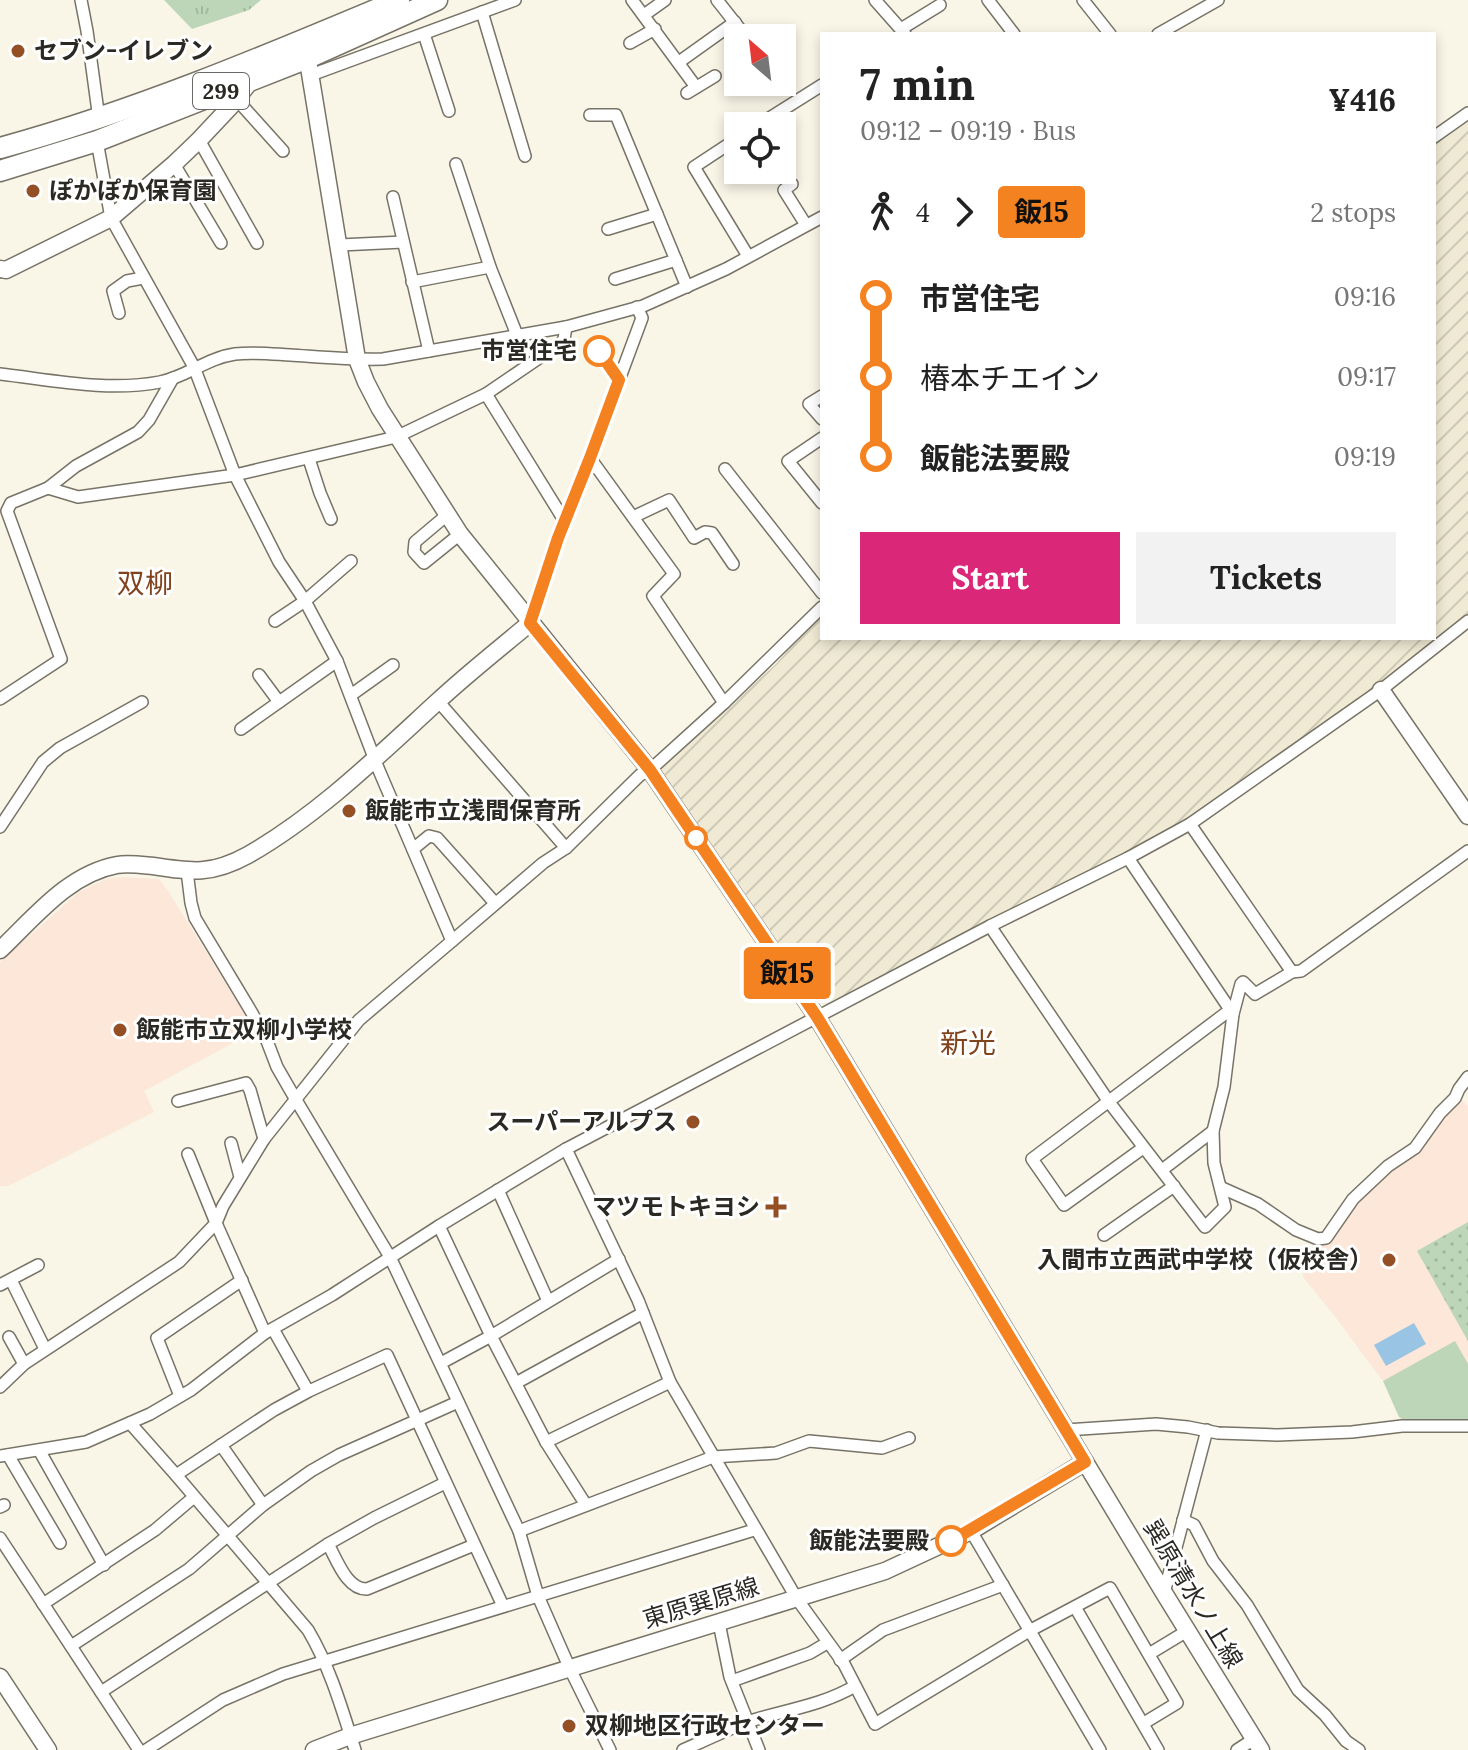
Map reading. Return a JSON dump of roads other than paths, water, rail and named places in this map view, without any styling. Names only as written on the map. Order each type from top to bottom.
[{"type":"highway","name":"299","points":[[0,171],[97,141],[308,58],[397,10],[437,0]]},
{"type":"highway","name":"299","points":[[0,148],[308,58]]},
{"type":"street","points":[[81,0],[99,119]]},
{"type":"street","points":[[308,58],[405,41],[515,0]]},
{"type":"street","points":[[632,0],[679,62],[692,90],[715,76]]},
{"type":"street","points":[[644,15],[665,0]]},
{"type":"street","points":[[679,62],[735,22],[717,0]]},
{"type":"street","points":[[875,0],[903,31],[940,5]]},
{"type":"street","points":[[988,0],[1012,32]]},
{"type":"street","points":[[1083,0],[1108,32]]},
{"type":"street","points":[[1162,32],[1218,0]]},
{"type":"street","points":[[397,10],[405,41]]},
{"type":"street","points":[[482,12],[525,156]]},
{"type":"street","points":[[630,43],[655,29]]},
{"type":"street","points":[[424,34],[449,111]]},
{"type":"street","name":"巽原清水ノ上線","points":[[308,58],[357,359],[396,437],[460,534],[650,770],[817,1017],[1258,1745]]},
{"type":"street","points":[[0,269],[6,270],[111,218],[199,140],[253,78]]},
{"type":"street","points":[[779,112],[820,86]]},
{"type":"street","points":[[239,102],[283,151]]},
{"type":"street","points":[[1436,136],[1468,113]]},
{"type":"street","points":[[590,115],[616,115],[687,287]]},
{"type":"street","points":[[199,140],[257,243]]},
{"type":"street","points":[[97,141],[111,218],[194,367],[235,475],[279,562],[305,601],[337,661],[375,760],[452,941]]},
{"type":"street","points":[[724,147],[694,167],[748,256]]},
{"type":"street","points":[[174,164],[221,243]]},
{"type":"street","points":[[456,164],[490,267],[517,335]]},
{"type":"street","points":[[792,184],[784,190],[806,225]]},
{"type":"street","points":[[393,197],[429,351]]},
{"type":"street","points":[[608,229],[657,214]]},
{"type":"street","points":[[0,374],[132,386],[173,378],[215,359],[243,354],[383,359],[566,327],[637,307],[687,287],[820,218]]},
{"type":"street","points":[[340,245],[403,242]]},
{"type":"street","points":[[615,279],[676,260]]},
{"type":"street","points":[[412,282],[490,267]]},
{"type":"street","points":[[119,313],[113,291],[127,281],[143,278]]},
{"type":"street","points":[[0,950],[72,883],[95,873],[117,865],[205,871],[247,856],[295,824],[375,760],[479,664],[530,623],[564,520],[642,318],[637,307]]},
{"type":"street","points":[[48,488],[78,497],[235,475],[396,437],[486,394],[561,343],[566,327]]},
{"type":"street","points":[[0,699],[61,659],[7,511],[11,503],[48,488],[76,466],[138,432],[149,420],[173,378]]},
{"type":"street","points":[[486,394],[564,520]]},
{"type":"street","points":[[820,397],[809,404],[820,417]]},
{"type":"street","points":[[820,439],[788,461],[820,501]]},
{"type":"street","points":[[590,458],[674,574],[653,596],[724,703]]},
{"type":"street","points":[[309,459],[331,519]]},
{"type":"street","points":[[725,469],[820,590]]},
{"type":"street","points":[[633,517],[669,500],[694,538],[705,532],[712,533],[733,564]]},
{"type":"street","points":[[447,515],[415,542],[414,552],[424,563],[460,534]]},
{"type":"street","points":[[275,621],[305,601],[351,561]]},
{"type":"street","points":[[0,1387],[45,1349],[170,1270],[216,1223],[264,1139],[359,1020],[543,863],[566,848],[640,775],[650,770],[724,703],[820,609]]},
{"type":"street","points":[[60,1543],[4,1455],[86,1442],[130,1423],[180,1396],[269,1331],[566,1149],[1190,824],[1381,690],[1468,621]]},
{"type":"street","points":[[241,729],[337,661]]},
{"type":"street","points":[[351,695],[393,665]]},
{"type":"street","points":[[259,675],[279,702]]},
{"type":"street","points":[[1381,690],[1468,816]]},
{"type":"street","points":[[438,701],[566,848]]},
{"type":"street","points":[[1,824],[43,762],[60,748],[142,702]]},
{"type":"street","points":[[1190,824],[1292,972]]},
{"type":"street","points":[[413,849],[429,836],[437,838],[495,903]]},
{"type":"street","points":[[990,926],[1109,1102],[1205,1227],[1225,1207],[1214,1163],[1213,1131],[1224,1087],[1232,1012],[1241,984],[1243,982],[1255,994],[1292,972],[1301,971],[1468,851]]},
{"type":"street","points":[[1128,858],[1232,1012]]},
{"type":"street","points":[[187,871],[195,918],[252,1013],[277,1067],[390,1257],[519,1531],[538,1596],[610,1750]]},
{"type":"street","points":[[1143,1148],[1064,1205],[1032,1159],[1232,1012]]},
{"type":"street","points":[[1222,1188],[1258,1204],[1296,1230],[1318,1239],[1326,1238],[1353,1199],[1388,1166],[1415,1148],[1468,1077]]},
{"type":"street","points":[[178,1101],[246,1083],[264,1139]]},
{"type":"street","points":[[1162,1170],[1213,1131]]},
{"type":"street","points":[[231,1143],[240,1177]]},
{"type":"street","points":[[566,1149],[619,1259],[670,1382],[754,1530],[840,1660],[875,1724],[1029,1631],[1110,1588],[1177,1703],[1144,1723]]},
{"type":"street","points":[[188,1154],[242,1280],[269,1331],[308,1391]]},
{"type":"street","points":[[1104,1235],[1174,1186]]},
{"type":"street","points":[[498,1190],[548,1301]]},
{"type":"street","points":[[439,1226],[546,1442],[586,1505]]},
{"type":"street","points":[[441,1363],[619,1259]]},
{"type":"street","points":[[38,1265],[5,1282],[45,1349]]},
{"type":"street","points":[[180,1396],[157,1338],[242,1280]]},
{"type":"street","points":[[516,1383],[643,1313]]},
{"type":"street","points":[[9,1337],[24,1364]]},
{"type":"street","points":[[176,1475],[261,1418],[308,1391],[387,1355],[503,1606]]},
{"type":"street","points":[[546,1442],[670,1382]]},
{"type":"street","points":[[71,1646],[189,1569],[263,1505],[311,1471],[339,1455],[458,1402]]},
{"type":"street","points":[[130,1423],[308,1630],[324,1661],[353,1743]]},
{"type":"street","points":[[1066,1430],[1156,1424],[1218,1433],[1277,1435],[1402,1426],[1468,1426]]},
{"type":"street","points":[[1164,1593],[1207,1430]]},
{"type":"street","points":[[519,1531],[713,1457],[776,1453],[809,1441],[882,1448],[909,1438]]},
{"type":"street","points":[[221,1445],[263,1505]]},
{"type":"street","points":[[39,1450],[104,1565]]},
{"type":"street","name":"東原巽原線","points":[[314,1750],[353,1743],[570,1669],[885,1571],[971,1531],[1085,1462]]},
{"type":"street","points":[[101,1692],[328,1544],[445,1483]]},
{"type":"street","points":[[43,1604],[155,1530],[194,1497]]},
{"type":"street","points":[[1183,1520],[1194,1525],[1213,1561],[1247,1605],[1298,1690],[1331,1721],[1346,1741],[1359,1750]]},
{"type":"street","points":[[146,1750],[223,1700],[283,1674],[754,1530]]},
{"type":"street","points":[[971,1531],[1100,1750]]},
{"type":"street","points":[[0,1538],[139,1750]]},
{"type":"street","points":[[328,1544],[351,1584],[358,1589],[367,1589],[474,1545]]},
{"type":"street","points":[[840,1660],[883,1630],[1003,1585]]},
{"type":"street","points":[[1075,1607],[1158,1750]]},
{"type":"street","points":[[719,1623],[732,1681],[759,1750]]},
{"type":"street","points":[[1149,1654],[1187,1631]]},
{"type":"street","points":[[732,1681],[810,1653],[827,1643]]},
{"type":"street","points":[[2,1684],[48,1750]]},
{"type":"street","points":[[683,1750],[747,1722],[813,1705],[839,1696],[855,1686]]},
{"type":"street","points":[[1237,1750],[1258,1745]]},
{"type":"water","points":[[1414,1323],[1426,1344],[1386,1366],[1374,1345]]},
{"type":"place","name":"セブン-イレブン","points":[[18,51]]},
{"type":"place","name":"ぽかぽか保育園","points":[[33,191]]},
{"type":"place","name":"市営住宅","points":[[599,351]]},
{"type":"place","name":"飯能市立浅間保育所","points":[[349,811]]},
{"type":"place","name":"飯能市立双柳小学校","points":[[120,1030]]},
{"type":"place","name":"スーパーアルプス","points":[[693,1122]]},
{"type":"place","name":"マツモトキヨシ","points":[[776,1207]]},
{"type":"place","name":"入間市立西武中学校（仮校舎）","points":[[1389,1260]]},
{"type":"place","name":"飯能法要殿","points":[[951,1541]]},
{"type":"place","name":"双柳地区行政センター","points":[[569,1726]]},
{"type":"district","name":"双柳","points":[[145,583]]},
{"type":"district","name":"新光","points":[[968,1043]]}]
